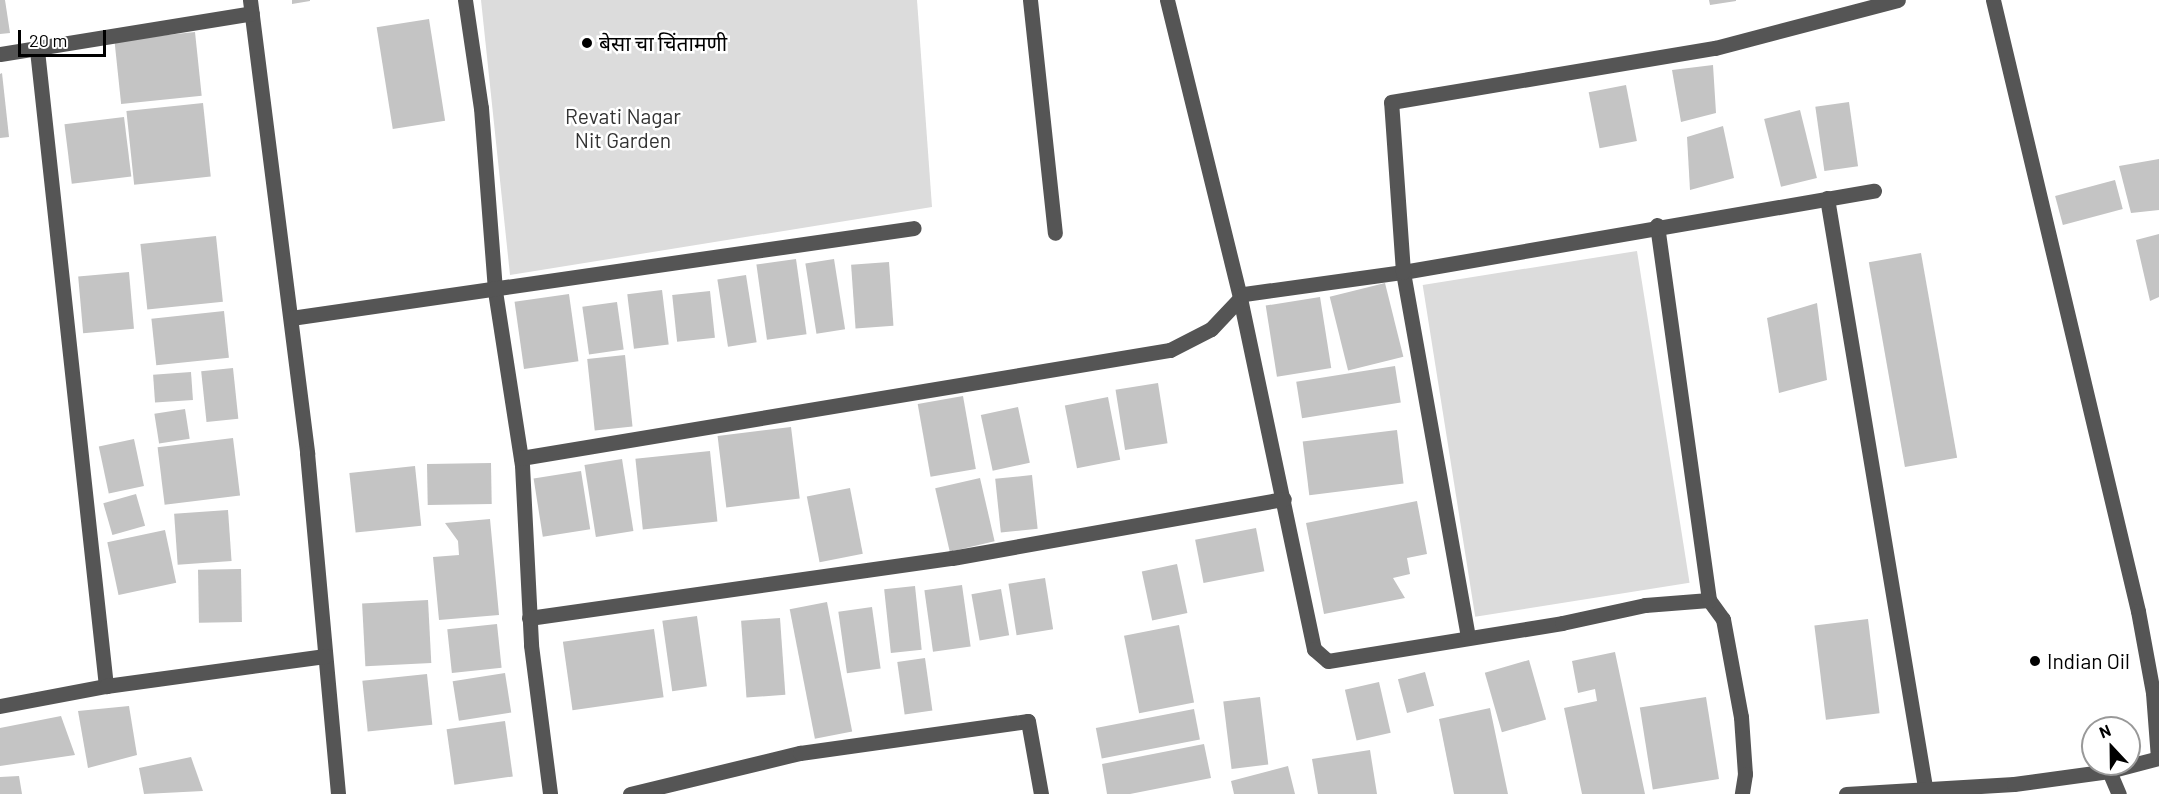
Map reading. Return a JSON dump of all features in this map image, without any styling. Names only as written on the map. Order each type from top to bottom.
[{"type":"street","points":[[465,0],[481,108],[495,291],[521,458],[529,618],[550,794]]},
{"type":"street","points":[[1030,0],[1054,233]]},
{"type":"street","points":[[1167,0],[1240,298],[1314,650],[1328,661],[1468,638],[1645,604],[1709,600]]},
{"type":"street","points":[[1468,638],[1403,272],[1391,102],[1714,48],[1898,0]]},
{"type":"street","points":[[1993,0],[2138,611],[2153,693],[2158,758],[2141,763]]},
{"type":"street","points":[[0,54],[37,50],[251,7],[291,318],[325,656],[336,794]]},
{"type":"street","points":[[37,50],[106,686]]},
{"type":"street","points":[[521,458],[1170,350],[1211,329],[1244,294],[1403,272],[1657,225],[1874,191]]},
{"type":"street","points":[[1827,198],[1925,787]]},
{"type":"street","points":[[1657,225],[1709,600],[1723,619],[1741,717],[1745,774],[1742,794]]},
{"type":"street","points":[[291,318],[495,291],[914,228]]},
{"type":"street","points":[[529,618],[952,558],[1284,499]]},
{"type":"street","points":[[0,706],[106,686],[325,656]]},
{"type":"street","points":[[630,794],[800,753],[1028,721],[1041,794]]},
{"type":"street","points":[[1846,794],[1925,787],[2014,784],[2081,775]]},
{"type":"street","points":[[2111,776],[2119,794]]},
{"type":"green space","name":"Revati Nagar Nit Garden","points":[[481,0],[917,0],[932,207],[510,275]]},
{"type":"green space","points":[[1637,251],[1690,583],[1475,617],[1423,285]]},
{"type":"building","points":[[0,0],[5,0],[10,33],[0,34]]},
{"type":"building","points":[[292,0],[310,0],[310,1],[292,4]]},
{"type":"building","points":[[1709,0],[1736,0],[1736,1],[1710,5]]},
{"type":"building","points":[[429,19],[445,121],[393,129],[377,27]]},
{"type":"building","points":[[195,32],[202,96],[121,104],[114,40]]},
{"type":"building","points":[[1713,65],[1716,113],[1681,122],[1672,70]]},
{"type":"building","points":[[2,73],[9,137],[0,138],[0,74]]},
{"type":"building","points":[[1626,85],[1637,141],[1600,148],[1589,92]]},
{"type":"building","points":[[1849,102],[1858,166],[1824,171],[1815,107]]},
{"type":"building","points":[[203,103],[211,177],[134,185],[126,111]]},
{"type":"building","points":[[1800,110],[1817,178],[1781,187],[1764,119]]},
{"type":"building","points":[[124,117],[131,177],[72,184],[64,124]]},
{"type":"building","points":[[1723,126],[1734,178],[1690,190],[1687,137]]},
{"type":"building","points":[[2159,159],[2159,210],[2131,213],[2119,166]]},
{"type":"building","points":[[2115,180],[2123,209],[2063,225],[2055,196]]},
{"type":"building","points":[[2159,234],[2159,297],[2150,301],[2136,240]]},
{"type":"building","points":[[216,236],[223,302],[147,310],[140,244]]},
{"type":"building","points":[[1921,253],[1957,458],[1905,467],[1869,262]]},
{"type":"building","points":[[796,259],[807,334],[767,340],[756,265]]},
{"type":"building","points":[[834,259],[845,329],[816,334],[805,264]]},
{"type":"building","points":[[889,262],[893,326],[856,328],[851,265]]},
{"type":"building","points":[[129,272],[134,329],[83,333],[78,276]]},
{"type":"building","points":[[746,275],[757,342],[728,347],[717,280]]},
{"type":"building","points":[[1385,283],[1403,357],[1348,371],[1330,297]]},
{"type":"building","points":[[662,290],[669,345],[634,349],[627,294]]},
{"type":"building","points":[[710,291],[715,338],[677,342],[672,295]]},
{"type":"building","points":[[569,294],[578,361],[524,369],[515,302]]},
{"type":"building","points":[[1320,297],[1331,368],[1277,377],[1266,306]]},
{"type":"building","points":[[617,302],[624,350],[589,354],[582,307]]},
{"type":"building","points":[[1817,303],[1827,380],[1779,393],[1767,318]]},
{"type":"building","points":[[224,311],[229,358],[156,365],[151,319]]},
{"type":"building","points":[[625,355],[633,427],[595,431],[587,359]]},
{"type":"building","points":[[1395,366],[1401,403],[1302,418],[1296,382]]},
{"type":"building","points":[[233,368],[238,419],[207,422],[201,371]]},
{"type":"building","points":[[191,372],[193,400],[155,403],[153,375]]},
{"type":"building","points":[[1158,383],[1168,443],[1125,450],[1116,390]]},
{"type":"building","points":[[963,396],[976,469],[931,477],[918,404]]},
{"type":"building","points":[[1108,397],[1120,460],[1077,468],[1065,405]]},
{"type":"building","points":[[1018,407],[1030,463],[993,471],[981,415]]},
{"type":"building","points":[[185,409],[190,439],[159,443],[154,414]]},
{"type":"building","points":[[791,427],[800,498],[726,507],[718,436]]},
{"type":"building","points":[[1397,430],[1404,484],[1309,495],[1303,442]]},
{"type":"building","points":[[233,438],[240,496],[165,505],[158,447]]},
{"type":"building","points":[[134,439],[144,486],[109,493],[99,446]]},
{"type":"building","points":[[710,451],[717,522],[643,529],[635,459]]},
{"type":"building","points":[[622,459],[633,531],[596,537],[584,465]]},
{"type":"building","points":[[491,463],[492,504],[428,505],[427,464]]},
{"type":"building","points":[[415,466],[421,526],[356,533],[349,473]]},
{"type":"building","points":[[581,471],[590,529],[543,537],[534,479]]},
{"type":"building","points":[[1032,475],[1038,529],[1001,533],[995,479]]},
{"type":"building","points":[[980,478],[995,541],[950,552],[935,488]]},
{"type":"building","points":[[850,488],[863,554],[820,562],[807,496]]},
{"type":"building","points":[[136,494],[145,526],[112,535],[103,503]]},
{"type":"building","points":[[1417,501],[1427,554],[1407,558],[1410,574],[1393,578],[1405,598],[1324,614],[1306,523]]},
{"type":"building","points":[[228,510],[232,561],[178,565],[174,514]]},
{"type":"building","points":[[490,519],[499,615],[439,620],[433,557],[459,555],[458,541],[445,523]]},
{"type":"building","points":[[1256,528],[1264,571],[1204,583],[1195,540]]},
{"type":"building","points":[[165,530],[176,583],[119,595],[107,542]]},
{"type":"building","points":[[1177,564],[1187,613],[1152,620],[1142,571]]},
{"type":"building","points":[[241,569],[242,622],[199,623],[198,570]]},
{"type":"building","points":[[1045,578],[1053,629],[1017,635],[1008,584]]},
{"type":"building","points":[[962,585],[971,646],[933,652],[924,590]]},
{"type":"building","points":[[915,586],[922,650],[891,653],[884,589]]},
{"type":"building","points":[[1001,589],[1009,635],[980,640],[971,594]]},
{"type":"building","points":[[428,600],[431,663],[365,666],[362,603]]},
{"type":"building","points":[[827,602],[852,732],[815,739],[790,609]]},
{"type":"building","points":[[872,607],[881,668],[847,673],[838,612]]},
{"type":"building","points":[[697,616],[707,686],[672,691],[662,621]]},
{"type":"building","points":[[780,618],[785,695],[746,698],[741,621]]},
{"type":"building","points":[[1868,619],[1880,713],[1826,720],[1814,626]]},
{"type":"building","points":[[497,624],[502,668],[452,673],[447,629]]},
{"type":"building","points":[[1179,625],[1194,703],[1139,713],[1124,636]]},
{"type":"building","points":[[654,629],[664,697],[572,710],[563,642]]},
{"type":"building","points":[[1615,652],[1645,794],[1582,794],[1564,708],[1597,701],[1595,689],[1578,693],[1572,661]]},
{"type":"building","points":[[925,658],[932,710],[905,714],[897,662]]},
{"type":"building","points":[[1529,660],[1546,720],[1502,732],[1485,673]]},
{"type":"building","points":[[1425,672],[1434,706],[1407,713],[1398,679]]},
{"type":"building","points":[[505,673],[511,713],[459,721],[453,681]]},
{"type":"building","points":[[427,674],[432,725],[368,732],[362,681]]},
{"type":"building","points":[[1379,682],[1391,733],[1357,741],[1345,690]]},
{"type":"building","points":[[1260,697],[1268,764],[1232,769],[1223,702]]},
{"type":"building","points":[[1706,697],[1719,779],[1653,789],[1640,707]]},
{"type":"building","points":[[129,706],[137,755],[88,768],[78,711]]},
{"type":"building","points":[[1490,708],[1508,794],[1454,794],[1439,719]]},
{"type":"building","points":[[1194,709],[1200,739],[1102,759],[1096,728]]},
{"type":"building","points":[[61,716],[75,755],[0,766],[0,728]]},
{"type":"building","points":[[505,721],[513,776],[454,785],[447,729]]},
{"type":"building","points":[[1204,744],[1211,778],[1130,794],[1107,794],[1102,764]]},
{"type":"building","points":[[1370,750],[1377,794],[1318,794],[1312,759]]},
{"type":"building","points":[[191,757],[203,791],[144,794],[139,768]]},
{"type":"building","points":[[1288,766],[1295,794],[1234,794],[1231,781]]},
{"type":"building","points":[[19,776],[22,794],[0,794],[0,777]]},
{"type":"place","name":"बेसा चा चिंतामणी","points":[[587,43]]},
{"type":"place","name":"Indian Oil","points":[[2035,661]]}]
